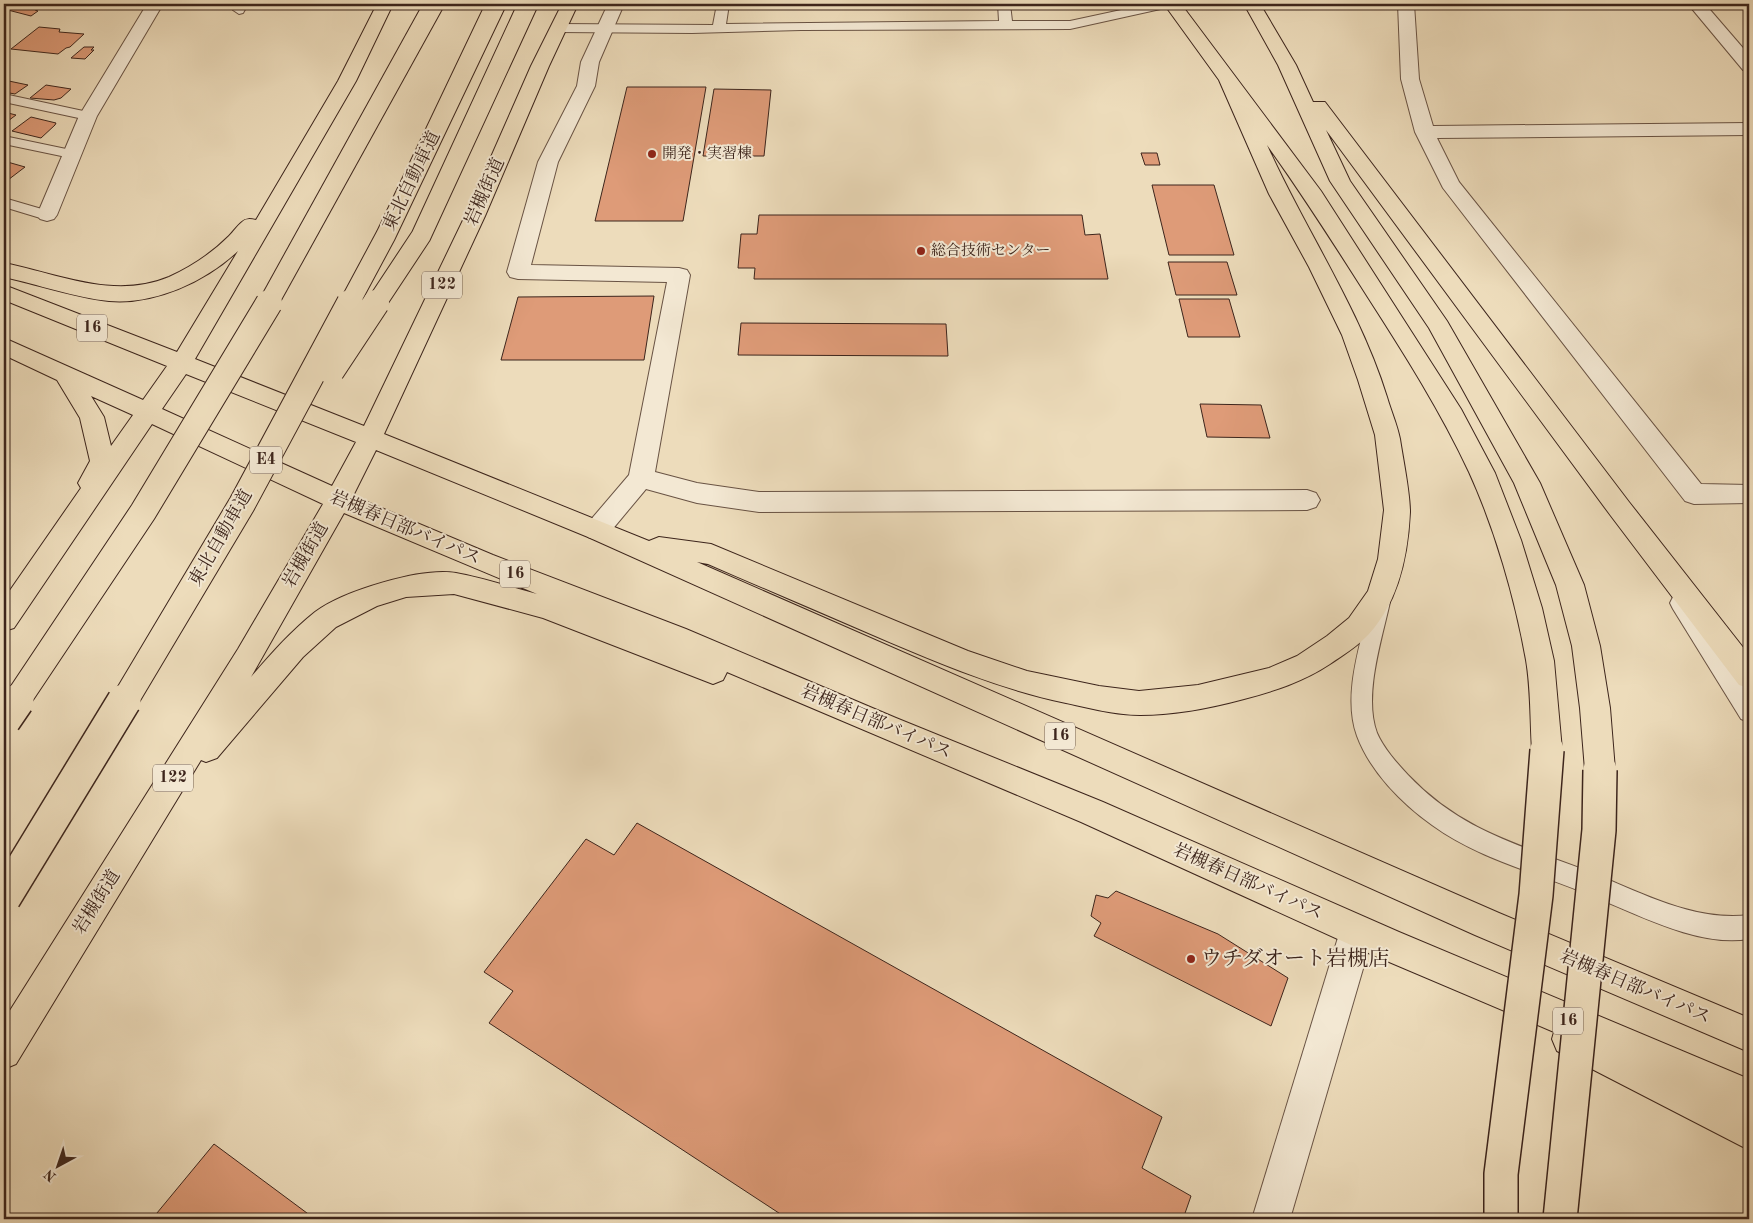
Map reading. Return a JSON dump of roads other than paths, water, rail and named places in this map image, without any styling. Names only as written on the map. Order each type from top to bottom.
[{"type":"highway","points":[[4,620],[180,364],[233,278],[347,81],[385,4]]},
{"type":"highway","points":[[4,720],[143,512],[277,290],[434,4]]},
{"type":"highway","name":"東北自動車道","points":[[4,898],[242,504],[386,235],[496,4]]},
{"type":"highway","points":[[242,504],[421,236],[528,4]]},
{"type":"highway","name":"岩槻街道","points":[[4,1052],[248,657],[338,500],[370,438],[475,216],[570,4]]},
{"type":"highway","points":[[1172,4],[1311,191],[1452,415],[1482,473],[1508,540],[1528,608],[1540,661],[1547,750],[1536,895],[1501,1174],[1501,1219]]},
{"type":"highway","points":[[1252,4],[1287,65],[1340,181],[1439,326],[1506,443],[1539,508],[1570,585],[1586,646],[1595,708],[1600,770],[1599,830],[1560,1219]]},
{"type":"highway","points":[[1287,65],[1620,508],[1749,676]]},
{"type":"highway","points":[[625,542],[711,554],[958,659],[1027,683],[1099,698],[1139,703],[1198,697],[1236,690],[1274,679],[1307,664],[1337,644],[1359,626],[1381,595],[1391,559],[1397,510],[1387,435],[1370,380],[1353,335],[1320,267],[1279,194],[1226,75]]},
{"type":"highway","points":[[4,270],[98,292],[119,294],[150,290],[180,281],[199,271],[228,250],[249,227],[289,160],[347,81]]},
{"type":"highway","name":"岩槻春日部バイパス","points":[[4,292],[625,542],[1460,912],[1749,1035]]},
{"type":"highway","name":"岩槻春日部バイパス","points":[[4,346],[338,500],[484,562],[676,637],[886,727],[1092,812],[1372,938],[1749,1097]]},
{"type":"highway","points":[[65,374],[92,417],[102,461],[73,521]]},
{"type":"highway","points":[[159,800],[255,695],[293,649],[326,619],[368,598],[406,586],[454,583],[548,608],[750,687],[886,727]]},
{"type":"highway","points":[[1372,938],[1749,1132]]},
{"type":"street","points":[[47,215],[88,116],[155,4]]},
{"type":"street","points":[[596,530],[641,478],[679,275],[518,272],[548,162],[586,86],[590,62],[616,4]]},
{"type":"street","points":[[1406,4],[1410,79],[1425,132],[1450,184],[1694,494],[1749,494]]},
{"type":"street","points":[[1696,4],[1749,66]]},
{"type":"street","points":[[1425,132],[1749,129]]},
{"type":"street","points":[[641,478],[697,492],[759,502],[1306,500]]},
{"type":"street","points":[[1271,1219],[1372,938]]},
{"type":"lane","points":[[719,28],[723,4]]},
{"type":"lane","points":[[1004,4],[1006,26]]},
{"type":"lane","points":[[558,28],[1070,25],[1165,4]]},
{"type":"lane","points":[[4,98],[88,116]]},
{"type":"lane","points":[[4,140],[71,154]]},
{"type":"lane","points":[[4,202],[47,215]]},
{"type":"lane","points":[[1620,508],[1749,713]]},
{"type":"lane","points":[[1381,595],[1363,686],[1364,725],[1375,748],[1392,774],[1415,798],[1440,818],[1475,839],[1658,910],[1713,927],[1749,927]]},
{"type":"place","name":"開発・実習棟","points":[[652,154]]},
{"type":"place","name":"総合技術センター","points":[[921,251]]},
{"type":"place","name":"ウチダオート岩槻店","points":[[1191,959]]}]
